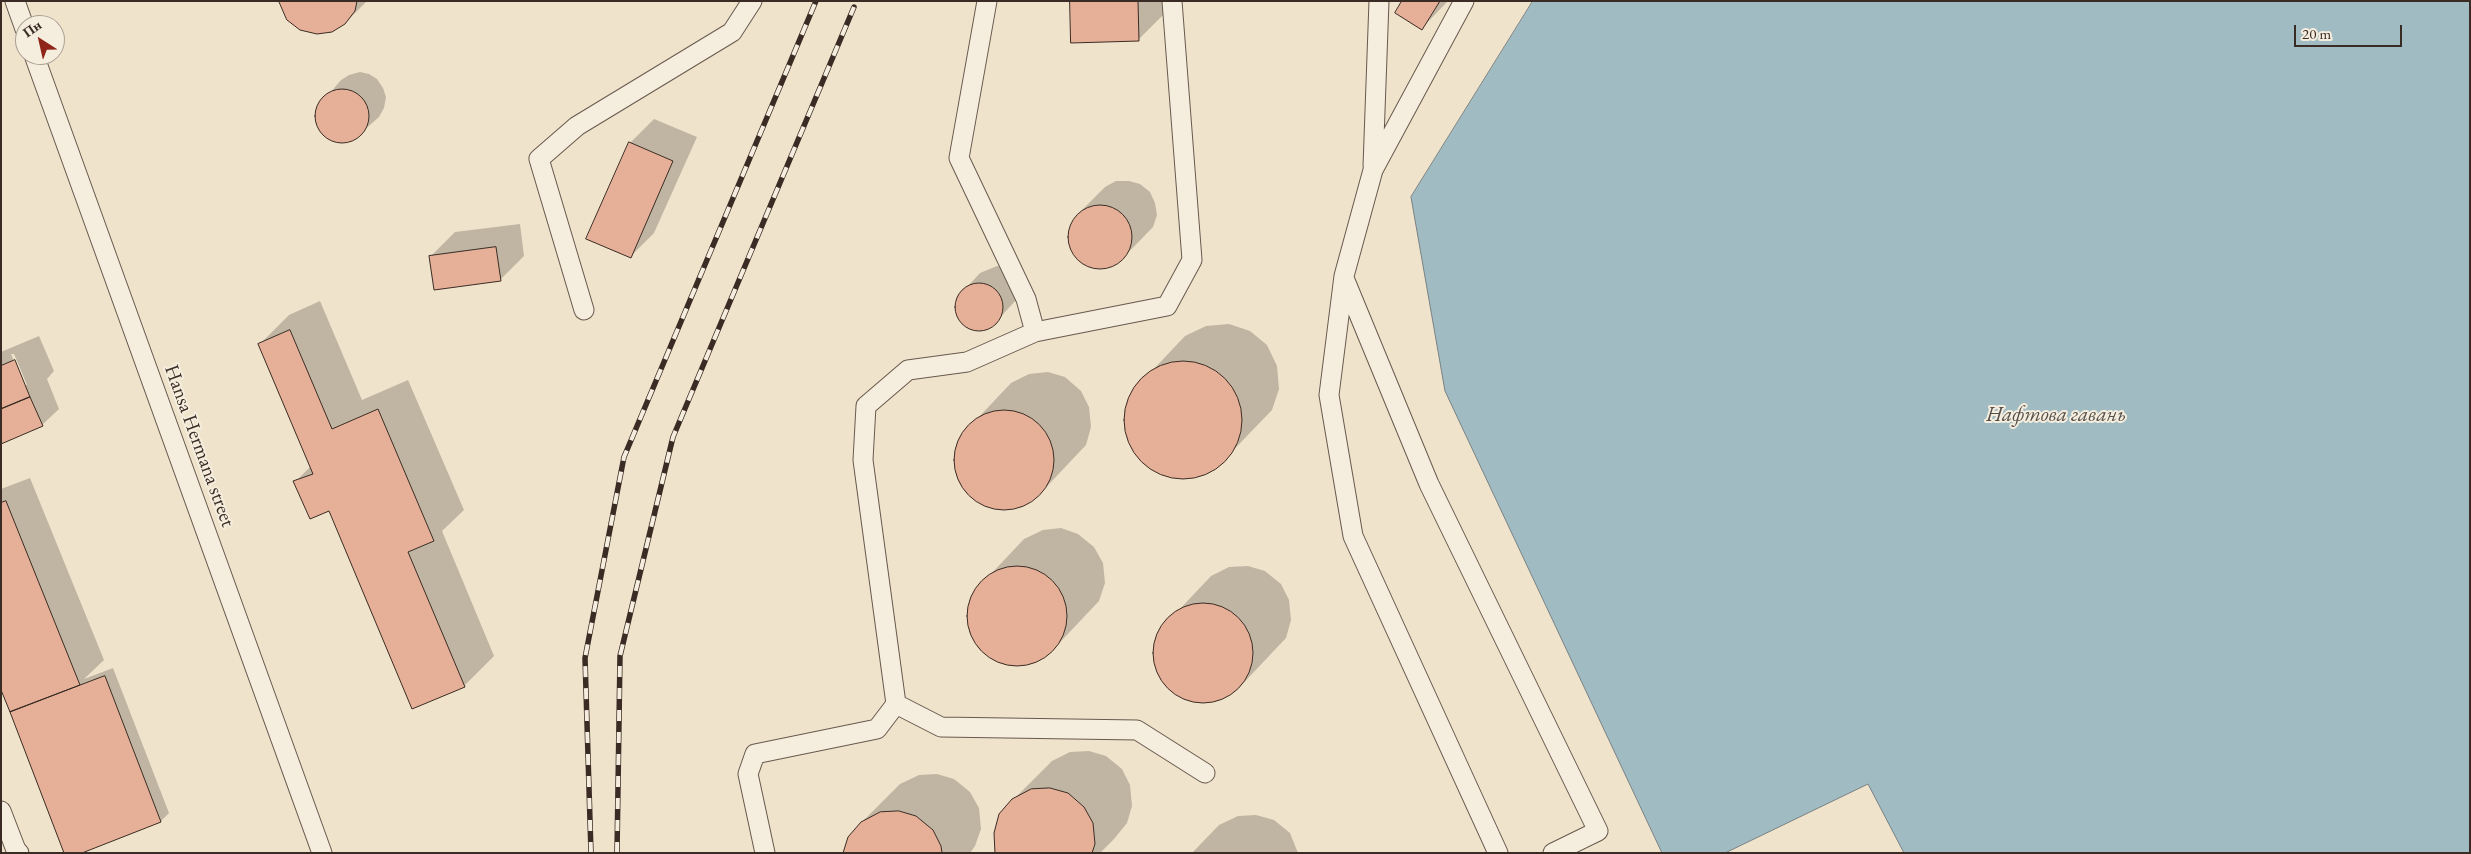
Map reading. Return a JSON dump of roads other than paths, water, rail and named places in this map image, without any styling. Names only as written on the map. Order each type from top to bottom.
[{"type":"lane","points":[[15,1],[20,15]]},
{"type":"lane","points":[[584,310],[539,159],[577,126],[732,32],[752,1]]},
{"type":"lane","points":[[987,1],[959,158],[1026,299],[1035,332]]},
{"type":"lane","points":[[765,853],[748,774],[755,754],[876,729],[896,704],[862,460],[866,406],[908,370],[967,362],[1035,332],[1167,306],[1192,260],[1172,1]]},
{"type":"lane","points":[[1373,170],[1378,1]]},
{"type":"lane","points":[[1464,1],[1373,170],[1344,276],[1329,395],[1353,536],[1498,853]]},
{"type":"lane","name":"Hansa Hermana street","points":[[38,65],[322,853]]},
{"type":"lane","points":[[1344,276],[1429,484],[1598,831],[1553,853]]},
{"type":"lane","points":[[896,704],[941,727],[1137,730],[1205,773]]},
{"type":"lane","points":[[1,811],[16,850],[19,853]]},
{"type":"water","name":"Нафтова гавань","points":[[1533,1],[2470,1],[2470,853],[1904,853],[1868,784],[1725,853],[1662,853],[1445,391],[1411,197]]},
{"type":"railway","points":[[591,853],[585,658],[624,457],[816,1]]},
{"type":"railway","points":[[617,853],[620,656],[673,437],[854,7]]}]
